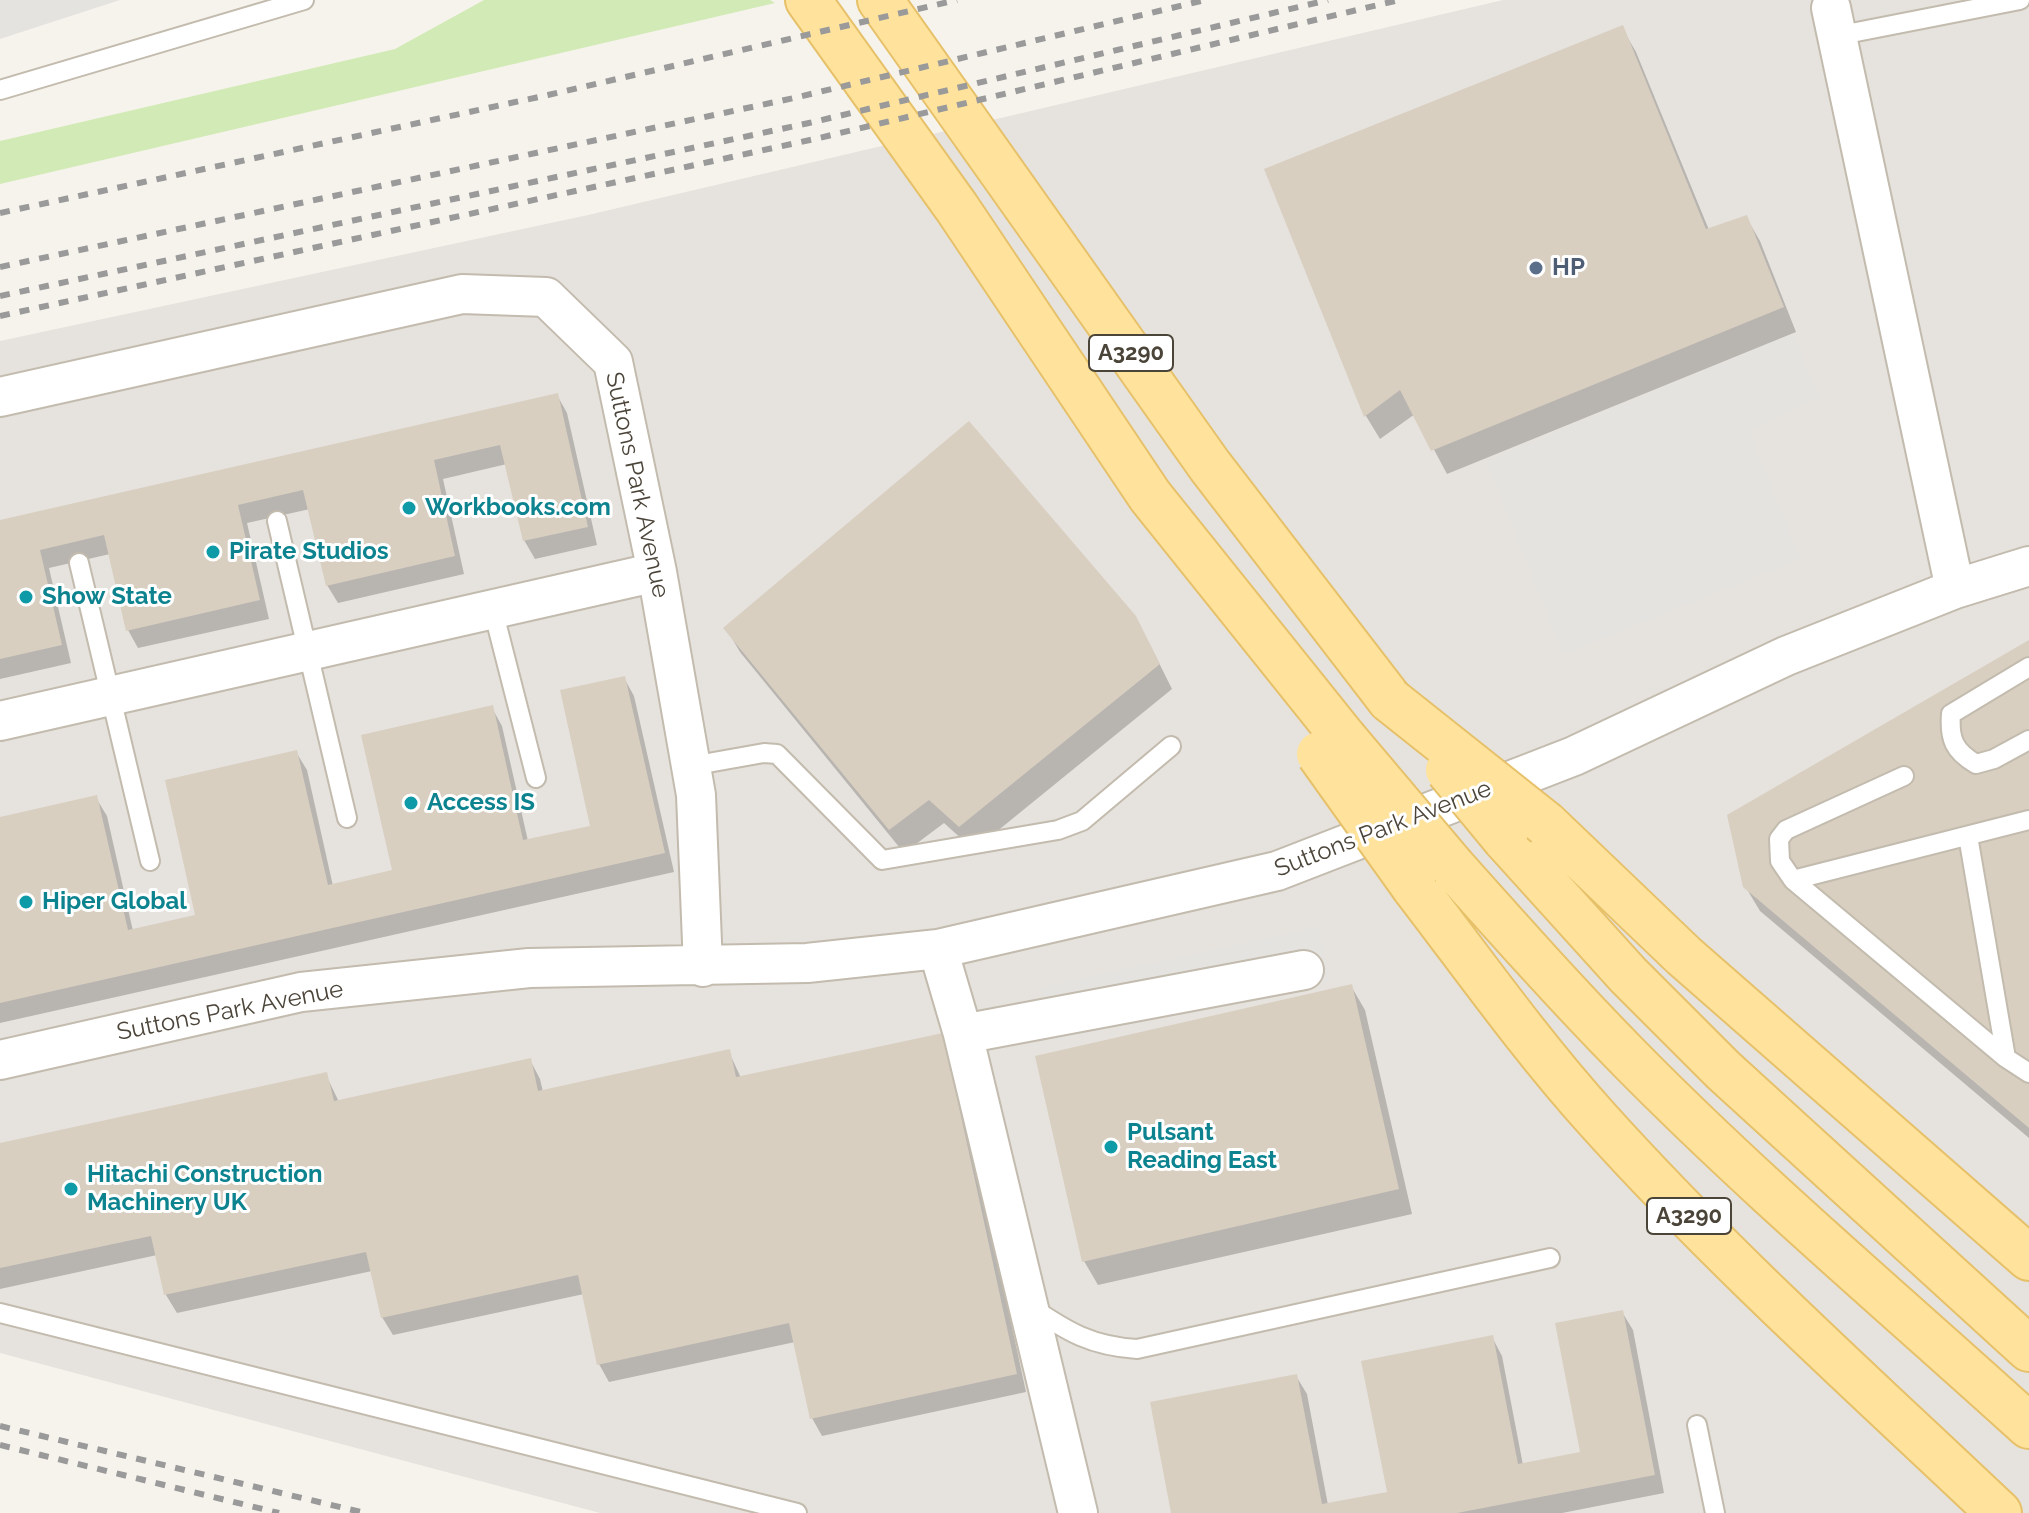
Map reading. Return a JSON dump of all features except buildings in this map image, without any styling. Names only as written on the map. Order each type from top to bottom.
[{"type":"main road","name":"A3290","points":[[808,0],[957,208],[1150,496],[1254,623],[1414,887],[1544,1057],[1598,1120],[1728,1257],[1999,1513]]},
{"type":"main road","name":"A3290","points":[[880,0],[1210,466],[1390,700],[1505,839],[1628,975],[1723,1070],[2029,1349]]},
{"type":"main road","name":"A3290","points":[[1390,700],[1546,824],[1684,956],[2029,1258]]},
{"type":"main road","name":"A3290","points":[[1331,746],[1453,867],[1642,1071],[1754,1178],[2029,1426]]},
{"type":"street","points":[[1834,22],[1955,589]]},
{"type":"street","name":"Suttons Park Avenue","points":[[0,397],[462,294],[546,297],[613,362],[657,572],[696,795],[703,967]]},
{"type":"street","name":"Suttons Park Avenue","points":[[0,1060],[301,992],[529,968],[807,963],[938,949],[1277,871],[1574,756],[1786,656],[1955,589],[2029,566]]},
{"type":"street","points":[[0,721],[657,572]]},
{"type":"street","points":[[938,949],[963,1034],[1078,1513]]},
{"type":"street","points":[[963,1034],[1304,970]]},
{"type":"lane","points":[[0,90],[304,0]]},
{"type":"lane","points":[[1834,22],[2020,0]]},
{"type":"lane","points":[[277,521],[347,818]]},
{"type":"lane","points":[[79,563],[150,861]]},
{"type":"lane","points":[[493,610],[536,778]]},
{"type":"lane","points":[[2029,667],[1951,714],[1950,730],[1959,754],[1976,764],[1994,759],[2029,740]]},
{"type":"lane","points":[[691,766],[764,753],[777,754],[882,860],[1058,830],[1082,821],[1171,746]]},
{"type":"lane","points":[[1904,776],[1786,830],[1779,839],[1780,861],[1793,880],[2006,1058],[2029,1073]]},
{"type":"lane","points":[[1793,880],[2029,820]]},
{"type":"lane","points":[[1968,836],[2006,1058]]},
{"type":"lane","points":[[1028,1306],[1067,1331],[1094,1342],[1107,1347],[1137,1349],[1550,1258]]},
{"type":"lane","points":[[0,1313],[797,1513]]},
{"type":"lane","points":[[1697,1425],[1715,1513]]},
{"type":"shaded area","points":[[0,0],[120,0],[0,39]]},
{"type":"shaded area","points":[[1503,0],[2029,0],[2029,1513],[600,1513],[0,1353],[0,341],[588,215]]},
{"type":"shaded area","points":[[1793,333],[1820,398],[1749,430],[1801,559],[1563,655],[1486,461]]},
{"type":"shaded area","points":[[1318,927],[1330,982],[1051,1042],[1040,987]]},
{"type":"green space","points":[[484,0],[770,0],[775,3],[0,184],[0,141],[395,49]]},
{"type":"railway","points":[[0,213],[548,95],[957,0]]},
{"type":"railway","points":[[0,267],[794,98],[1205,0]]},
{"type":"railway","points":[[0,296],[809,123],[1328,0]]},
{"type":"railway","points":[[0,316],[819,138],[1399,0]]},
{"type":"railway","points":[[0,1426],[365,1513]]},
{"type":"railway","points":[[0,1445],[279,1513]]},
{"type":"place","name":"HP","points":[[1536,268]]},
{"type":"place","name":"Workbooks.com","points":[[409,508]]},
{"type":"place","name":"Pirate Studios","points":[[213,552]]},
{"type":"place","name":"Show State","points":[[26,597]]},
{"type":"place","name":"Access IS","points":[[411,803]]},
{"type":"place","name":"Hiper Global","points":[[26,902]]},
{"type":"place","name":"Pulsant Reading East","points":[[1111,1147]]},
{"type":"place","name":"Hitachi Construction Machinery UK","points":[[71,1189]]}]
